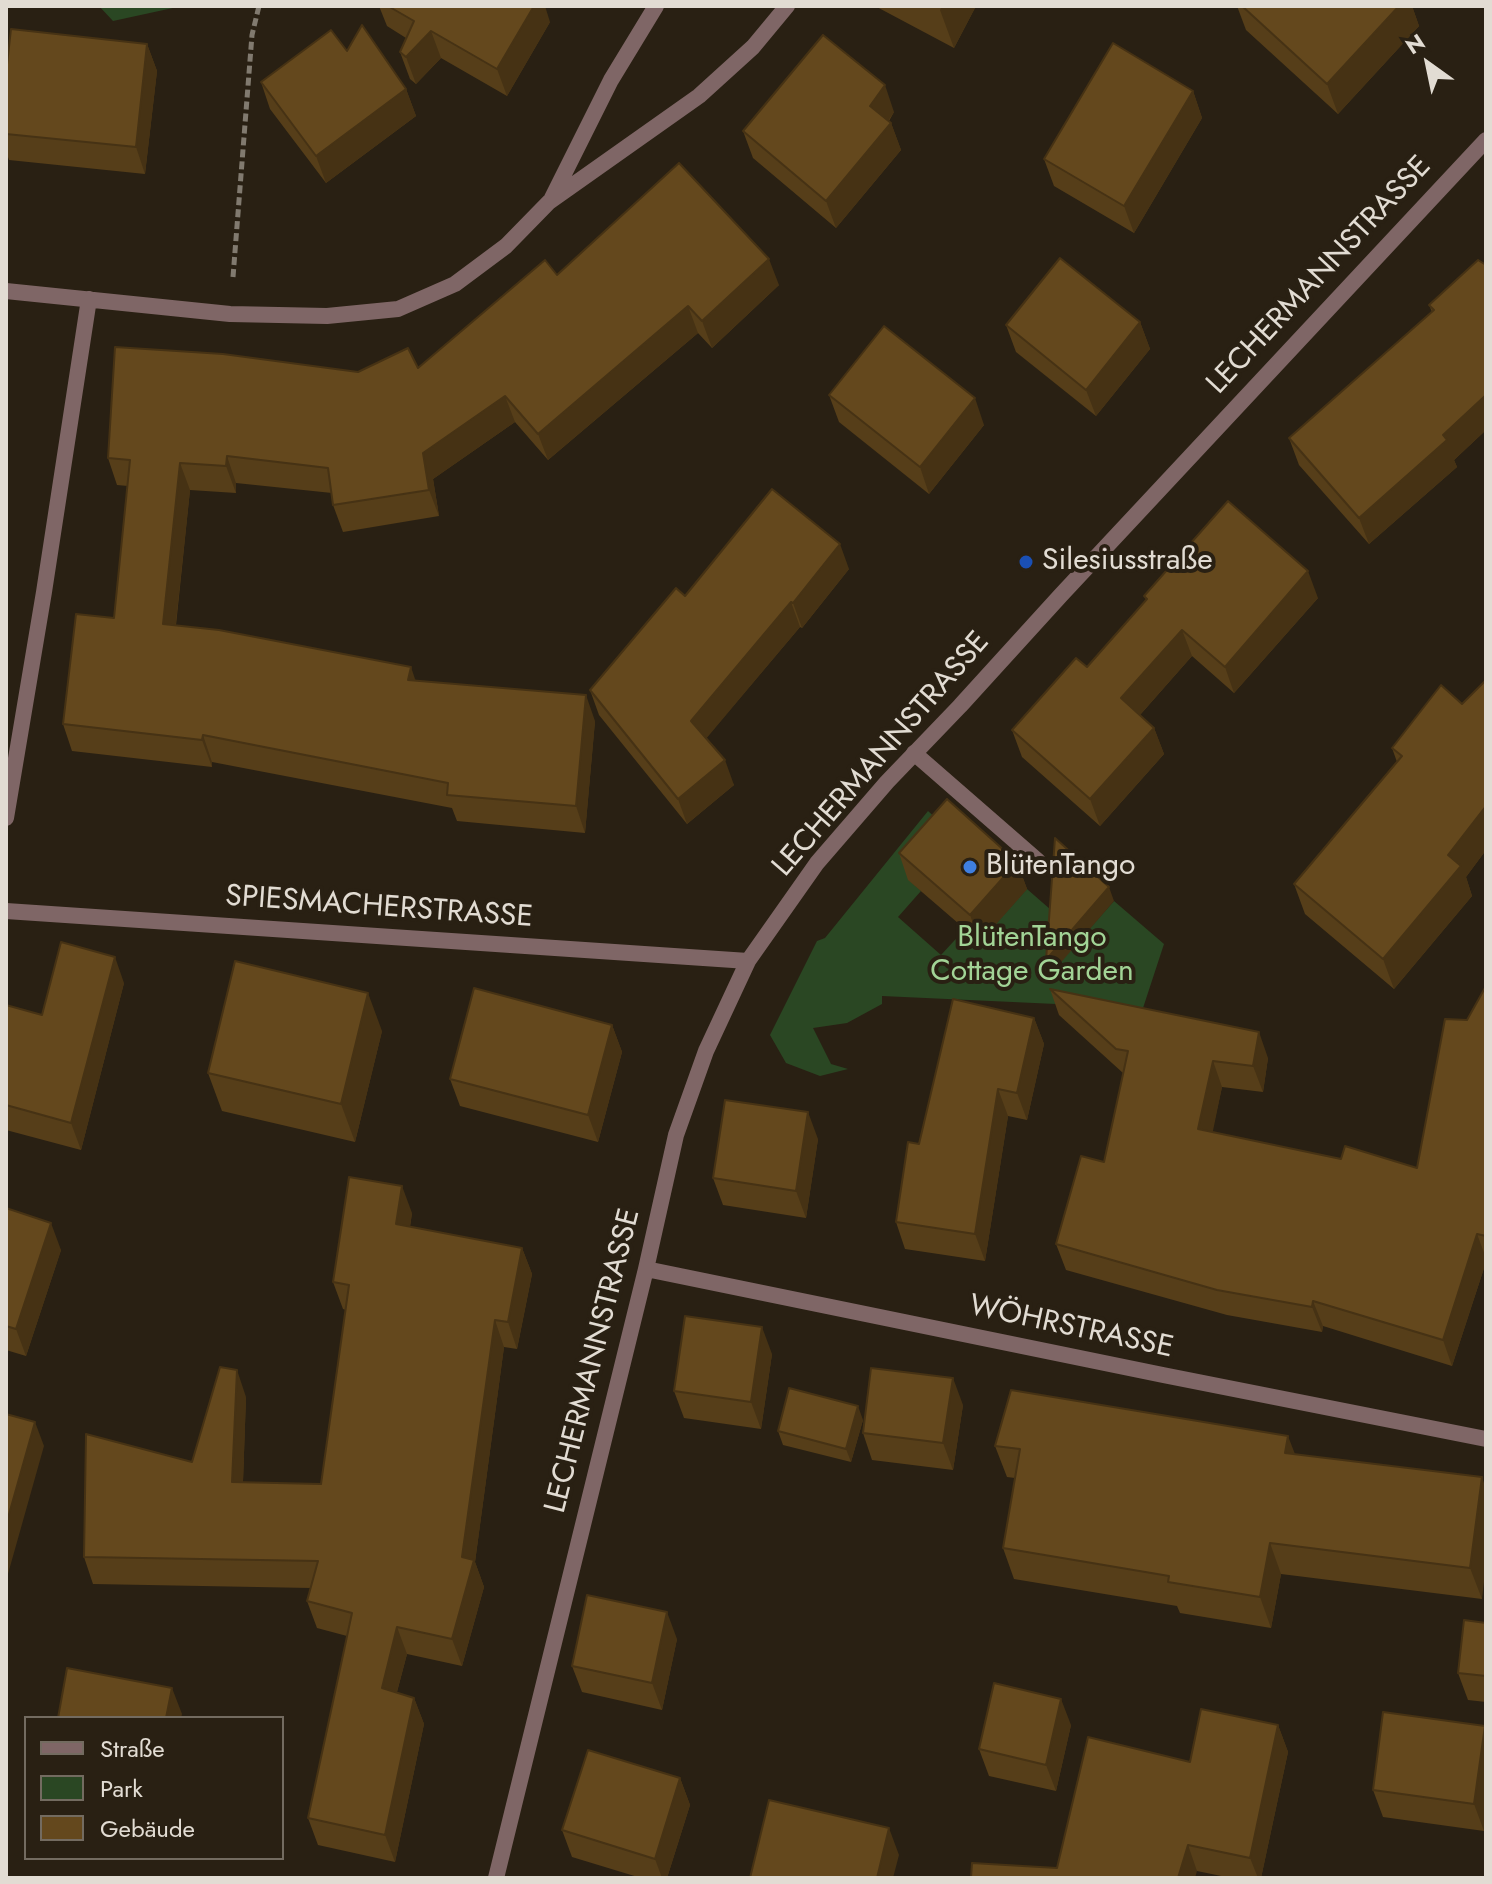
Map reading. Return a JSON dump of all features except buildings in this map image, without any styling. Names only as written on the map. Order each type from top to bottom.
[{"type":"street","points":[[549,202],[611,80],[656,6]]},
{"type":"street","points":[[6,291],[230,314],[327,316],[398,309],[455,284],[506,246],[549,202],[699,96],[753,47],[787,6]]},
{"type":"street","name":"LECHERMANNSTRASSE","points":[[496,1878],[676,1135],[706,1051],[748,961],[817,863],[914,753],[1486,140]]},
{"type":"street","points":[[6,818],[89,299]]},
{"type":"street","points":[[914,753],[1038,861]]},
{"type":"street","name":"SPIESMACHERSTRASSE","points":[[6,911],[748,961]]},
{"type":"street","name":"WÖHRSTRASSE","points":[[646,1269],[1486,1439]]},
{"type":"path","points":[[230,314],[252,35],[259,6]]},
{"type":"green space","points":[[99,6],[182,6],[113,21]]},
{"type":"green space","name":"BlütenTango Cottage Garden","points":[[928,811],[951,832],[909,880],[921,891],[898,917],[941,955],[965,929],[980,942],[1027,889],[1082,937],[1114,901],[1164,944],[1143,1008],[882,996],[882,1004],[847,1023],[813,1028],[831,1064],[848,1069],[820,1076],[786,1063],[770,1035],[817,941],[825,938]]},
{"type":"place","name":"Silesiusstraße","points":[[1026,562]]},
{"type":"place","name":"BlütenTango","points":[[970,867]]}]
